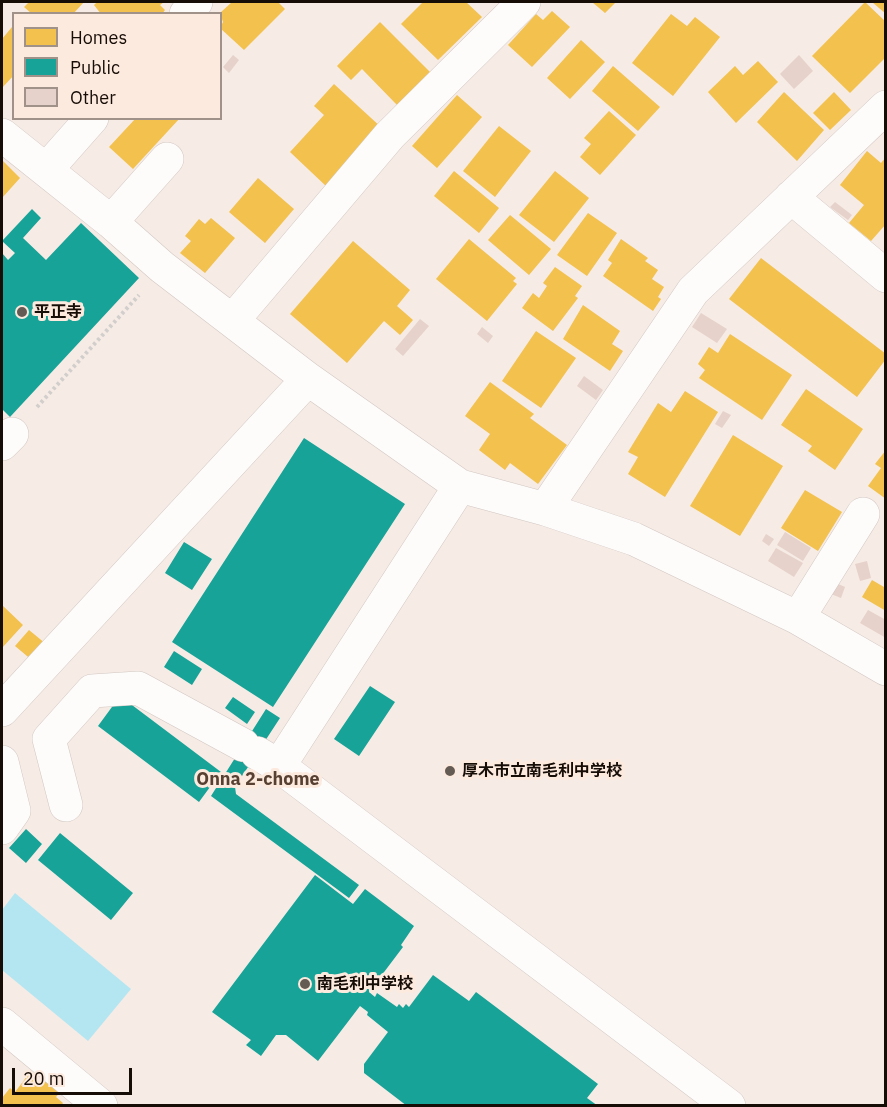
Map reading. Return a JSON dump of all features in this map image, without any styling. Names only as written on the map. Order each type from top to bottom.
[{"type":"street","points":[[233,320],[390,135],[524,2]]},
{"type":"street","points":[[544,509],[693,291],[885,107]]},
{"type":"street","points":[[46,170],[90,120]]},
{"type":"street","points":[[2,135],[111,222],[162,267],[308,380],[460,486],[544,509],[634,539],[798,618],[885,669]]},
{"type":"street","points":[[111,222],[167,159]]},
{"type":"street","points":[[791,197],[885,276]]},
{"type":"street","points":[[2,710],[308,380]]},
{"type":"street","points":[[260,755],[460,486]]},
{"type":"street","points":[[798,618],[863,514]]},
{"type":"street","points":[[66,805],[49,739],[92,691],[138,688],[260,755],[729,1106]]},
{"type":"street","points":[[2,828],[14,811],[4,780]]},
{"type":"street","points":[[2,1024],[101,1106]]},
{"type":"path","points":[[7,439],[88,354],[162,267]]},
{"type":"water","points":[[15,893],[131,989],[88,1041],[2,970],[2,910]]},
{"type":"building: Homes","points":[[29,2],[84,2],[75,12],[30,12],[24,7]]},
{"type":"building: Homes","points":[[97,2],[164,2],[160,5],[165,10],[164,12],[99,12],[94,5]]},
{"type":"building: Homes","points":[[232,2],[278,2],[285,9],[244,50],[222,30],[221,12]]},
{"type":"building: Homes","points":[[423,2],[466,2],[482,17],[438,60],[401,24]]},
{"type":"building: Homes","points":[[592,2],[616,2],[605,13]]},
{"type":"building: Homes","points":[[865,2],[886,22],[886,57],[850,93],[812,56]]},
{"type":"building: Homes","points":[[872,2],[886,2],[886,14]]},
{"type":"building: Homes","points":[[552,11],[570,27],[532,67],[508,45],[536,14],[543,20]]},
{"type":"building: Homes","points":[[671,14],[687,26],[695,17],[720,37],[673,96],[632,63]]},
{"type":"building: Homes","points":[[380,22],[430,72],[397,105],[362,69],[351,80],[337,66]]},
{"type":"building: Homes","points":[[12,27],[12,77],[2,88],[2,39]]},
{"type":"building: Homes","points":[[581,40],[605,62],[570,99],[547,78]]},
{"type":"building: Homes","points":[[758,61],[778,82],[736,123],[708,92],[735,66],[743,75]]},
{"type":"building: Homes","points":[[613,66],[660,107],[638,131],[592,91]]},
{"type":"building: Homes","points":[[334,84],[382,128],[327,187],[290,152],[324,115],[314,106]]},
{"type":"building: Homes","points":[[784,92],[824,130],[797,161],[757,122]]},
{"type":"building: Homes","points":[[834,92],[851,110],[830,130],[813,113]]},
{"type":"building: Homes","points":[[457,95],[482,117],[437,168],[412,146]]},
{"type":"building: Homes","points":[[609,111],[636,135],[600,175],[580,157],[591,144],[584,138]]},
{"type":"building: Homes","points":[[134,120],[178,120],[133,169],[109,147]]},
{"type":"building: Homes","points":[[499,126],[531,151],[495,197],[463,171]]},
{"type":"building: Homes","points":[[867,151],[881,163],[886,157],[886,224],[871,241],[849,223],[864,205],[840,185]]},
{"type":"building: Homes","points":[[2,160],[20,178],[2,198]]},
{"type":"building: Homes","points":[[454,171],[499,208],[479,233],[434,196]]},
{"type":"building: Homes","points":[[555,171],[589,198],[554,242],[519,215]]},
{"type":"building: Homes","points":[[258,178],[294,209],[265,243],[229,212]]},
{"type":"building: Homes","points":[[588,213],[617,233],[587,276],[557,255]]},
{"type":"building: Homes","points":[[510,215],[551,249],[529,275],[488,240]]},
{"type":"building: Homes","points":[[211,218],[235,238],[205,273],[180,253],[191,241],[185,236],[199,219],[205,224]]},
{"type":"building: Homes","points":[[469,239],[516,278],[513,281],[517,284],[487,321],[436,279]]},
{"type":"building: Homes","points":[[621,239],[648,258],[645,261],[658,270],[652,279],[664,287],[658,297],[661,299],[653,311],[603,276],[612,263],[608,260]]},
{"type":"building: Homes","points":[[353,241],[410,290],[397,306],[413,320],[400,335],[384,321],[347,363],[290,314]]},
{"type":"building: Homes","points":[[761,258],[886,354],[886,359],[857,397],[729,299]]},
{"type":"building: Homes","points":[[555,267],[582,286],[575,296],[578,298],[553,331],[522,308],[533,293],[539,298],[547,286],[543,283]]},
{"type":"building: Homes","points":[[583,305],[620,331],[612,344],[623,351],[610,371],[563,339]]},
{"type":"building: Homes","points":[[536,331],[576,358],[541,408],[502,381]]},
{"type":"building: Homes","points":[[730,334],[792,375],[762,420],[699,378],[705,370],[698,364],[709,347],[718,353]]},
{"type":"building: Homes","points":[[490,382],[534,414],[530,418],[567,445],[538,484],[510,463],[505,470],[479,450],[490,434],[465,416]]},
{"type":"building: Homes","points":[[806,389],[863,429],[835,470],[808,451],[812,446],[781,425]]},
{"type":"building: Homes","points":[[685,391],[718,412],[665,497],[628,474],[638,457],[628,452],[658,403],[671,412]]},
{"type":"building: Homes","points":[[733,435],[783,466],[740,536],[690,506]]},
{"type":"building: Homes","points":[[886,450],[886,499],[868,486],[881,468],[875,464]]},
{"type":"building: Homes","points":[[805,490],[842,512],[818,551],[781,528]]},
{"type":"building: Homes","points":[[872,580],[884,587],[886,584],[886,611],[862,597]]},
{"type":"building: Homes","points":[[2,605],[23,625],[2,648]]},
{"type":"building: Homes","points":[[29,630],[46,644],[33,661],[15,646]]},
{"type":"building: Homes","points":[[28,1075],[39,1083],[43,1078],[61,1091],[56,1097],[63,1103],[61,1106],[2,1106],[2,1098],[10,1088],[15,1092]]},
{"type":"building: Public","points":[[32,209],[41,218],[23,238],[46,260],[81,223],[139,278],[10,417],[2,409],[2,253],[8,260],[15,253],[2,241]]},
{"type":"building: Public","points":[[304,438],[405,504],[273,707],[172,642]]},
{"type":"building: Public","points":[[184,542],[212,559],[192,590],[165,573]]},
{"type":"building: Public","points":[[174,651],[202,669],[192,685],[164,667]]},
{"type":"building: Public","points":[[370,686],[395,702],[359,756],[334,739]]},
{"type":"building: Public","points":[[120,696],[221,772],[199,802],[98,726]]},
{"type":"building: Public","points":[[233,697],[255,712],[247,724],[225,708]]},
{"type":"building: Public","points":[[266,709],[280,718],[235,787],[236,794],[359,885],[349,898],[211,796]]},
{"type":"building: Public","points":[[26,829],[42,844],[26,863],[9,848]]},
{"type":"building: Public","points":[[60,833],[133,893],[111,920],[38,860]]},
{"type":"building: Public","name":"南毛利中学校","points":[[315,875],[353,904],[365,889],[414,926],[401,945],[403,947],[369,992],[375,997],[377,993],[397,1007],[399,1004],[403,1008],[406,1004],[409,1007],[433,975],[469,1001],[476,992],[598,1084],[587,1098],[598,1106],[407,1106],[364,1073],[364,1064],[388,1032],[367,1015],[368,1012],[360,1006],[318,1061],[286,1035],[276,1035],[261,1056],[246,1045],[251,1040],[212,1012]]},
{"type":"building: Other","points":[[233,55],[239,60],[229,73],[223,67]]},
{"type":"building: Other","points":[[799,55],[813,71],[794,89],[780,74]]},
{"type":"building: Other","points":[[835,202],[852,215],[848,220],[830,207]]},
{"type":"building: Other","points":[[701,313],[727,329],[717,343],[692,327]]},
{"type":"building: Other","points":[[420,319],[429,326],[403,356],[395,349]]},
{"type":"building: Other","points":[[482,327],[493,336],[488,343],[477,334]]},
{"type":"building: Other","points":[[584,376],[603,390],[596,400],[577,386]]},
{"type":"building: Other","points":[[723,411],[731,415],[722,428],[715,424]]},
{"type":"building: Other","points":[[785,532],[811,548],[803,561],[777,545]]},
{"type":"building: Other","points":[[766,534],[774,539],[769,546],[762,541]]},
{"type":"building: Other","points":[[776,548],[803,563],[794,577],[768,561]]},
{"type":"building: Other","points":[[867,561],[871,578],[860,581],[855,564]]},
{"type":"building: Other","points":[[836,583],[845,587],[841,598],[831,594]]},
{"type":"building: Other","points":[[868,610],[886,620],[886,638],[860,623]]},
{"type":"place","name":"平正寺","points":[[22,312]]},
{"type":"place","name":"厚木市立南毛利中学校","points":[[450,771]]},
{"type":"place","name":"南毛利中学校","points":[[305,984]]},
{"type":"district","name":"Onna 2-chome","points":[[258,780]]}]
